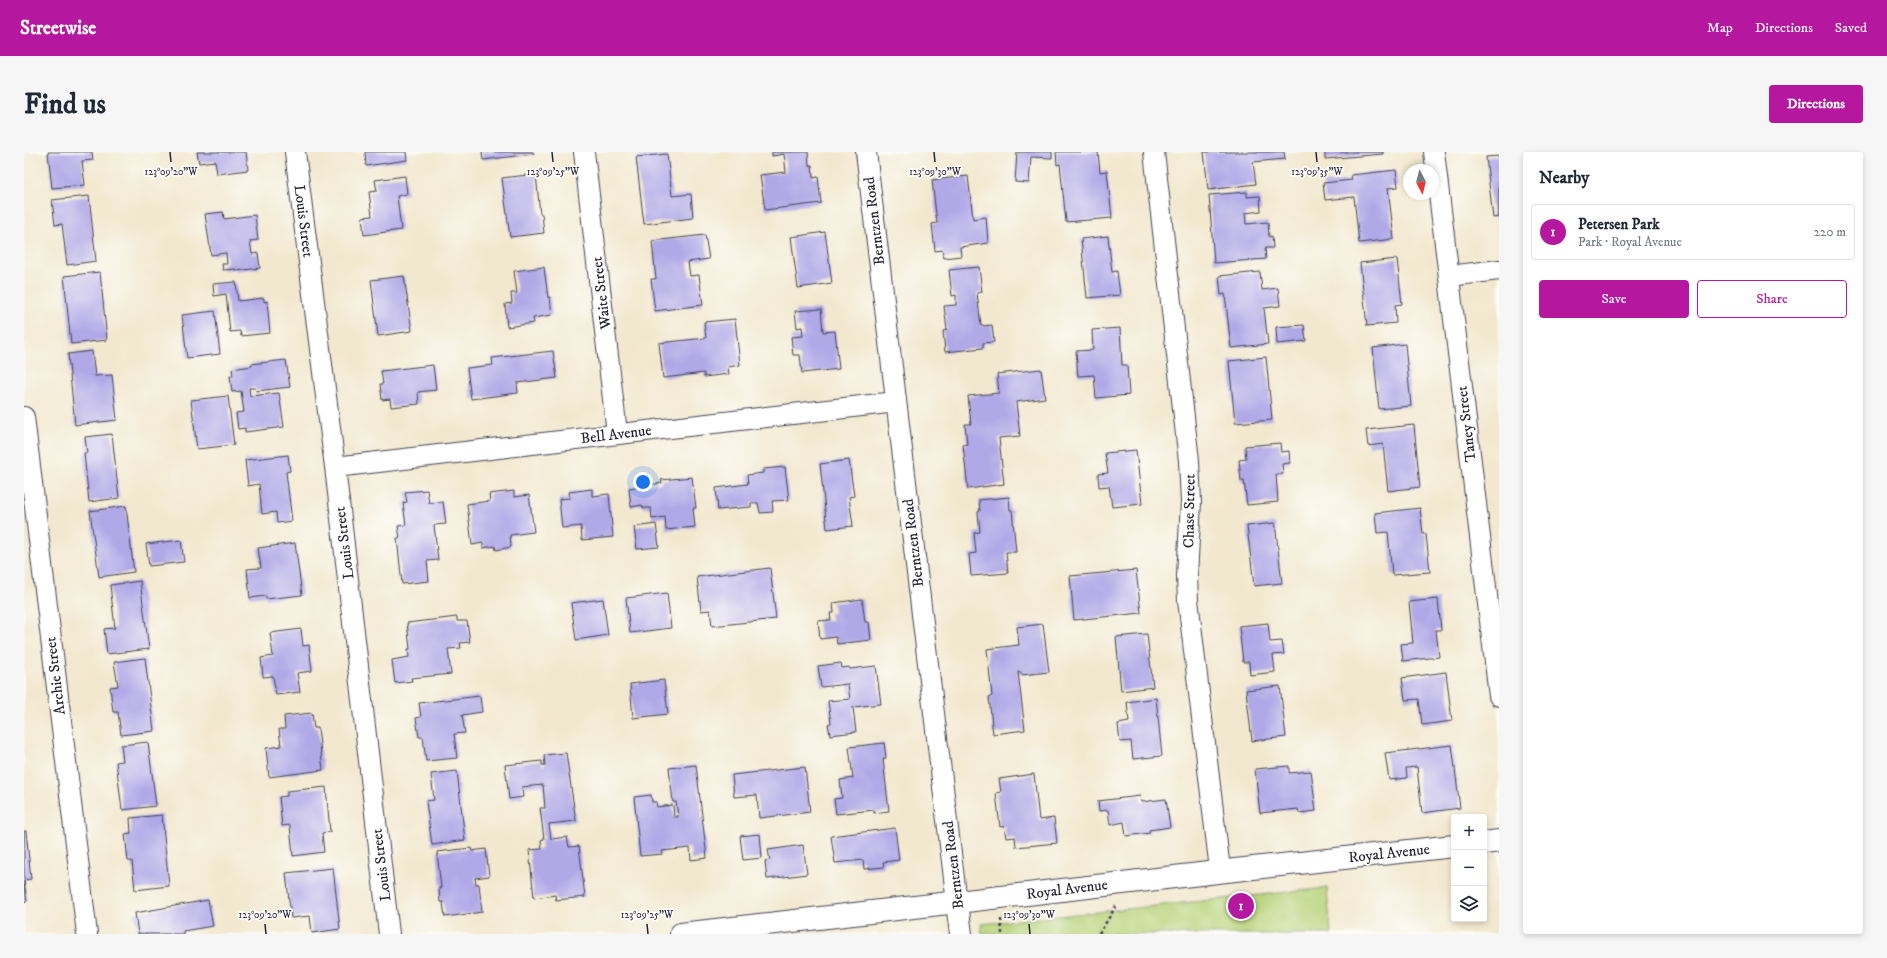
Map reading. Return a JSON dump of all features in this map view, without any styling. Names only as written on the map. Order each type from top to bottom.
[{"type":"street","name":"Louis Street","points":[[295,152],[335,467],[389,934]]},
{"type":"street","name":"Waite Street","points":[[584,152],[617,434]]},
{"type":"street","name":"Berntzen Road","points":[[866,152],[961,934]]},
{"type":"street","name":"Chase Street","points":[[1154,152],[1189,461],[1191,502],[1187,576],[1188,600],[1220,870]]},
{"type":"street","name":"Taney Street","points":[[1434,152],[1449,276],[1490,553],[1499,696]]},
{"type":"street","points":[[1449,276],[1499,270]]},
{"type":"street","name":"Bell Avenue","points":[[335,467],[896,402]]},
{"type":"street","name":"Archie Street","points":[[24,417],[87,934]]},
{"type":"street","points":[[1487,843],[1499,841]]},
{"type":"street","name":"Royal Avenue","points":[[681,934],[957,903],[1220,870],[1451,846]]},
{"type":"green space","points":[[1327,888],[1331,934],[982,934],[981,924]]},
{"type":"building","points":[[48,152],[92,152],[93,160],[82,161],[85,185],[52,188]]},
{"type":"building","points":[[197,152],[246,152],[248,170],[217,174],[215,161],[199,163]]},
{"type":"building","points":[[365,152],[406,152],[407,160],[366,166]]},
{"type":"building","points":[[482,152],[533,152],[534,154],[483,160]]},
{"type":"building","points":[[772,152],[808,152],[809,165],[812,165],[813,178],[818,177],[821,203],[765,210],[760,175],[786,172],[784,154],[772,156]]},
{"type":"building","points":[[1017,152],[1052,152],[1052,158],[1031,157],[1029,183],[1015,182]]},
{"type":"building","points":[[1056,152],[1098,152],[1100,172],[1107,171],[1112,218],[1066,222],[1060,164],[1057,165]]},
{"type":"building","points":[[1204,152],[1284,152],[1285,159],[1253,162],[1256,184],[1208,190]]},
{"type":"building","points":[[1325,152],[1383,152],[1383,154],[1325,159]]},
{"type":"building","points":[[667,154],[672,196],[691,194],[693,218],[644,224],[636,157]]},
{"type":"building","points":[[1499,156],[1499,217],[1493,218],[1486,157]]},
{"type":"building","points":[[1396,170],[1398,187],[1388,188],[1394,239],[1359,243],[1354,197],[1325,200],[1323,183],[1352,180],[1351,175]]},
{"type":"building","points":[[536,174],[540,214],[542,214],[544,233],[510,237],[502,178]]},
{"type":"building","points":[[405,176],[407,194],[397,196],[401,230],[364,235],[362,217],[372,216],[369,192],[377,191],[375,180]]},
{"type":"building","points":[[968,176],[973,219],[986,217],[988,243],[960,247],[961,256],[944,258],[942,250],[935,251],[932,224],[937,223],[932,180]]},
{"type":"building","points":[[1247,192],[1247,197],[1260,196],[1261,211],[1245,213],[1246,224],[1268,222],[1269,237],[1272,236],[1273,248],[1265,248],[1266,259],[1214,263],[1209,195]]},
{"type":"building","points":[[89,196],[96,261],[67,265],[62,224],[55,225],[52,200]]},
{"type":"building","points":[[223,212],[224,219],[255,215],[258,240],[250,241],[252,254],[258,253],[260,268],[236,271],[236,269],[223,270],[222,264],[227,264],[226,253],[211,255],[205,214]]},
{"type":"building","points":[[825,232],[832,283],[798,288],[791,237]]},
{"type":"building","points":[[705,235],[709,259],[688,262],[690,276],[699,275],[703,305],[655,311],[651,279],[656,279],[652,241]]},
{"type":"building","points":[[1108,236],[1112,272],[1117,271],[1120,295],[1087,298],[1081,239]]},
{"type":"building","points":[[1397,259],[1402,304],[1395,305],[1396,323],[1367,326],[1360,263]]},
{"type":"building","points":[[544,267],[552,315],[533,318],[534,323],[507,327],[505,304],[512,303],[511,293],[517,293],[514,271]]},
{"type":"building","points":[[979,267],[982,292],[977,293],[981,326],[992,325],[994,342],[983,343],[983,348],[945,352],[943,331],[947,330],[944,306],[956,305],[956,295],[952,296],[949,270]]},
{"type":"building","points":[[100,272],[107,340],[71,344],[64,276]]},
{"type":"building","points":[[1260,272],[1262,290],[1278,288],[1280,306],[1264,308],[1268,344],[1231,348],[1225,294],[1221,295],[1219,276]]},
{"type":"building","points":[[404,276],[412,331],[378,336],[371,280]]},
{"type":"building","points":[[236,282],[238,301],[264,298],[264,302],[267,301],[270,333],[241,336],[240,331],[230,332],[226,294],[214,296],[213,284]]},
{"type":"building","points":[[821,309],[823,332],[835,331],[839,369],[802,373],[800,355],[793,355],[791,337],[803,336],[802,327],[797,328],[795,311]]},
{"type":"building","points":[[215,311],[220,354],[187,358],[182,315]]},
{"type":"building","points":[[735,319],[740,365],[728,367],[729,374],[704,377],[704,373],[663,378],[659,343],[706,338],[704,322]]},
{"type":"building","points":[[1304,325],[1306,341],[1277,344],[1276,327]]},
{"type":"building","points":[[1120,328],[1122,365],[1127,365],[1129,395],[1096,398],[1094,375],[1078,376],[1076,351],[1093,350],[1092,330]]},
{"type":"building","points":[[1405,344],[1411,406],[1379,409],[1373,348]]},
{"type":"building","points":[[92,351],[95,376],[112,375],[117,420],[75,425],[68,354]]},
{"type":"building","points":[[553,351],[557,378],[517,383],[518,393],[471,399],[467,368],[493,365],[492,358]]},
{"type":"building","points":[[1266,357],[1272,420],[1235,423],[1229,361]]},
{"type":"building","points":[[286,360],[290,387],[256,391],[255,388],[249,388],[250,396],[279,393],[284,427],[245,432],[245,428],[238,429],[236,413],[244,412],[241,391],[232,392],[230,376],[233,376],[232,369],[252,366],[251,364]]},
{"type":"building","points":[[433,365],[436,390],[418,392],[419,404],[391,407],[390,399],[382,400],[380,384],[383,384],[381,371]]},
{"type":"building","points":[[1041,369],[1045,398],[1016,402],[1020,436],[999,438],[1004,484],[968,489],[963,445],[967,444],[965,424],[971,424],[968,396],[999,393],[997,374]]},
{"type":"building","points":[[228,396],[234,445],[197,449],[191,400]]},
{"type":"building","points":[[1414,425],[1420,487],[1388,491],[1383,444],[1368,446],[1366,430]]},
{"type":"building","points":[[112,434],[119,498],[89,502],[84,453],[87,453],[85,437]]},
{"type":"building","points":[[1280,443],[1281,452],[1289,451],[1290,463],[1282,464],[1283,474],[1276,474],[1278,502],[1247,505],[1244,481],[1241,481],[1239,460],[1246,459],[1245,446]]},
{"type":"building","points":[[1136,450],[1142,504],[1112,507],[1109,486],[1099,487],[1098,474],[1108,473],[1105,453]]},
{"type":"building","points":[[288,455],[290,471],[286,472],[292,521],[277,523],[276,512],[262,514],[259,484],[248,486],[245,460]]},
{"type":"building","points":[[849,460],[854,496],[849,497],[853,526],[827,529],[820,464]]},
{"type":"building","points":[[785,467],[789,500],[772,501],[773,512],[760,513],[758,503],[751,503],[751,507],[718,510],[716,488],[748,484],[747,475],[763,473],[763,469]]},
{"type":"building","points":[[692,477],[696,508],[693,508],[695,527],[666,530],[665,517],[652,519],[651,508],[643,508],[642,505],[631,507],[629,488],[662,483],[661,480]]},
{"type":"building","points":[[592,489],[592,496],[609,494],[613,537],[582,540],[581,526],[562,528],[559,499],[570,498],[569,492]]},
{"type":"building","points":[[427,490],[429,503],[443,502],[446,524],[434,525],[438,560],[427,561],[429,581],[402,584],[397,538],[400,538],[398,526],[406,525],[403,503],[407,502],[405,492]]},
{"type":"building","points":[[514,491],[514,497],[529,495],[534,532],[510,535],[511,547],[496,550],[495,546],[483,548],[483,543],[472,545],[467,504],[490,501],[489,494]]},
{"type":"building","points":[[1009,497],[1010,510],[1012,510],[1016,552],[1006,552],[1008,573],[971,576],[969,554],[976,553],[974,533],[980,532],[978,512],[980,511],[979,500]]},
{"type":"building","points":[[126,506],[134,572],[99,577],[90,511]]},
{"type":"building","points":[[1420,508],[1423,534],[1426,534],[1430,572],[1392,575],[1388,532],[1377,533],[1375,513]]},
{"type":"building","points":[[1275,523],[1282,583],[1254,586],[1247,526]]},
{"type":"building","points":[[656,524],[659,547],[637,549],[634,527]]},
{"type":"building","points":[[181,540],[184,562],[149,566],[146,544]]},
{"type":"building","points":[[295,543],[302,595],[266,599],[266,596],[250,598],[247,569],[261,568],[258,548]]},
{"type":"building","points":[[770,568],[776,619],[712,626],[710,610],[701,611],[697,577]]},
{"type":"building","points":[[1136,570],[1141,613],[1074,620],[1070,576]]},
{"type":"building","points":[[140,581],[149,649],[107,654],[104,629],[115,628],[110,585]]},
{"type":"building","points":[[667,593],[671,628],[630,633],[626,598]]},
{"type":"building","points":[[603,599],[608,635],[576,640],[571,603]]},
{"type":"building","points":[[862,599],[865,622],[869,622],[871,640],[837,644],[836,637],[820,639],[818,621],[831,620],[830,613],[834,613],[833,603]]},
{"type":"building","points":[[1438,599],[1441,630],[1436,630],[1439,657],[1403,661],[1401,644],[1413,643],[1409,602]]},
{"type":"building","points":[[457,617],[457,621],[467,621],[470,642],[460,643],[461,648],[448,649],[451,674],[411,678],[412,681],[395,683],[392,660],[409,657],[408,649],[410,649],[407,623]]},
{"type":"building","points":[[1268,623],[1270,642],[1282,641],[1284,654],[1273,655],[1275,672],[1250,675],[1249,662],[1243,662],[1239,626]]},
{"type":"building","points":[[1043,624],[1049,672],[1021,675],[1021,672],[1018,672],[1025,730],[993,734],[989,697],[992,696],[987,649],[1019,645],[1017,627]]},
{"type":"building","points":[[301,629],[303,646],[309,645],[312,671],[297,673],[300,692],[276,695],[273,676],[263,677],[261,658],[273,656],[270,633]]},
{"type":"building","points":[[1147,634],[1153,687],[1121,691],[1116,637]]},
{"type":"building","points":[[145,658],[154,731],[121,735],[118,712],[113,712],[110,687],[118,686],[114,662]]},
{"type":"building","points":[[841,663],[842,668],[849,667],[850,669],[876,666],[881,704],[853,707],[856,732],[830,735],[828,724],[831,723],[828,701],[850,699],[848,684],[821,687],[818,666]]},
{"type":"building","points":[[1446,672],[1452,721],[1422,725],[1419,699],[1405,700],[1402,678]]},
{"type":"building","points":[[664,680],[668,714],[633,718],[630,684]]},
{"type":"building","points":[[1280,686],[1286,737],[1252,741],[1246,690]]},
{"type":"building","points":[[480,696],[482,712],[462,715],[465,733],[454,734],[457,758],[426,761],[423,737],[419,737],[416,718],[421,717],[419,703]]},
{"type":"building","points":[[1156,698],[1162,756],[1133,759],[1131,741],[1120,742],[1118,724],[1129,722],[1127,702]]},
{"type":"building","points":[[312,713],[314,728],[318,728],[323,770],[269,777],[266,748],[281,746],[279,729],[285,729],[284,716]]},
{"type":"building","points":[[148,742],[156,806],[122,810],[116,762],[123,761],[121,745]]},
{"type":"building","points":[[884,743],[886,758],[883,759],[889,811],[874,813],[874,810],[836,814],[834,799],[842,798],[840,780],[853,778],[849,747]]},
{"type":"building","points":[[1452,745],[1460,808],[1422,813],[1417,767],[1406,768],[1407,778],[1389,780],[1385,753]]},
{"type":"building","points":[[566,753],[576,821],[549,824],[551,839],[567,837],[569,847],[579,846],[585,897],[556,900],[555,895],[534,898],[529,850],[542,849],[541,840],[544,839],[540,808],[545,808],[543,785],[522,787],[523,797],[509,799],[505,765],[542,761],[542,765],[545,765],[544,755]]},
{"type":"building","points":[[696,765],[707,858],[691,860],[690,848],[662,851],[663,854],[640,856],[634,797],[651,795],[652,802],[656,802],[657,807],[673,805],[674,817],[678,817],[676,802],[673,802],[669,768]]},
{"type":"building","points":[[1289,766],[1289,773],[1311,771],[1316,811],[1299,813],[1298,809],[1260,813],[1255,769]]},
{"type":"building","points":[[805,767],[810,812],[759,818],[757,795],[734,797],[732,775]]},
{"type":"building","points":[[457,771],[465,840],[432,845],[426,801],[434,800],[431,774]]},
{"type":"building","points":[[1034,774],[1039,820],[1054,818],[1057,843],[1016,847],[1015,837],[1006,838],[1004,826],[1000,827],[996,793],[1001,792],[999,779]]},
{"type":"building","points":[[326,787],[330,832],[322,833],[324,852],[293,856],[290,825],[282,826],[279,797],[287,796],[287,791]]},
{"type":"building","points":[[1140,796],[1141,802],[1166,799],[1170,827],[1149,830],[1150,833],[1126,836],[1124,822],[1110,825],[1108,810],[1099,811],[1098,801]]},
{"type":"building","points":[[162,815],[169,886],[135,890],[132,861],[128,861],[125,834],[131,833],[130,818]]},
{"type":"building","points":[[895,828],[899,860],[883,862],[884,867],[864,869],[863,860],[835,863],[831,836]]},
{"type":"building","points":[[24,831],[26,831],[31,879],[24,880]]},
{"type":"building","points":[[760,834],[762,858],[743,860],[740,836]]},
{"type":"building","points":[[803,845],[807,874],[767,879],[765,861],[770,860],[768,850]]},
{"type":"building","points":[[471,848],[472,851],[486,849],[489,876],[475,878],[476,884],[479,884],[482,912],[445,917],[443,902],[440,902],[439,888],[441,888],[437,852]]},
{"type":"building","points":[[333,868],[340,929],[312,933],[310,916],[291,918],[286,873]]},
{"type":"building","points":[[24,881],[27,901],[24,902]]},
{"type":"building","points":[[208,900],[213,926],[183,931],[183,934],[138,934],[135,913]]},
{"type":"place","name":"Petersen Park","points":[[1241,906]]}]
